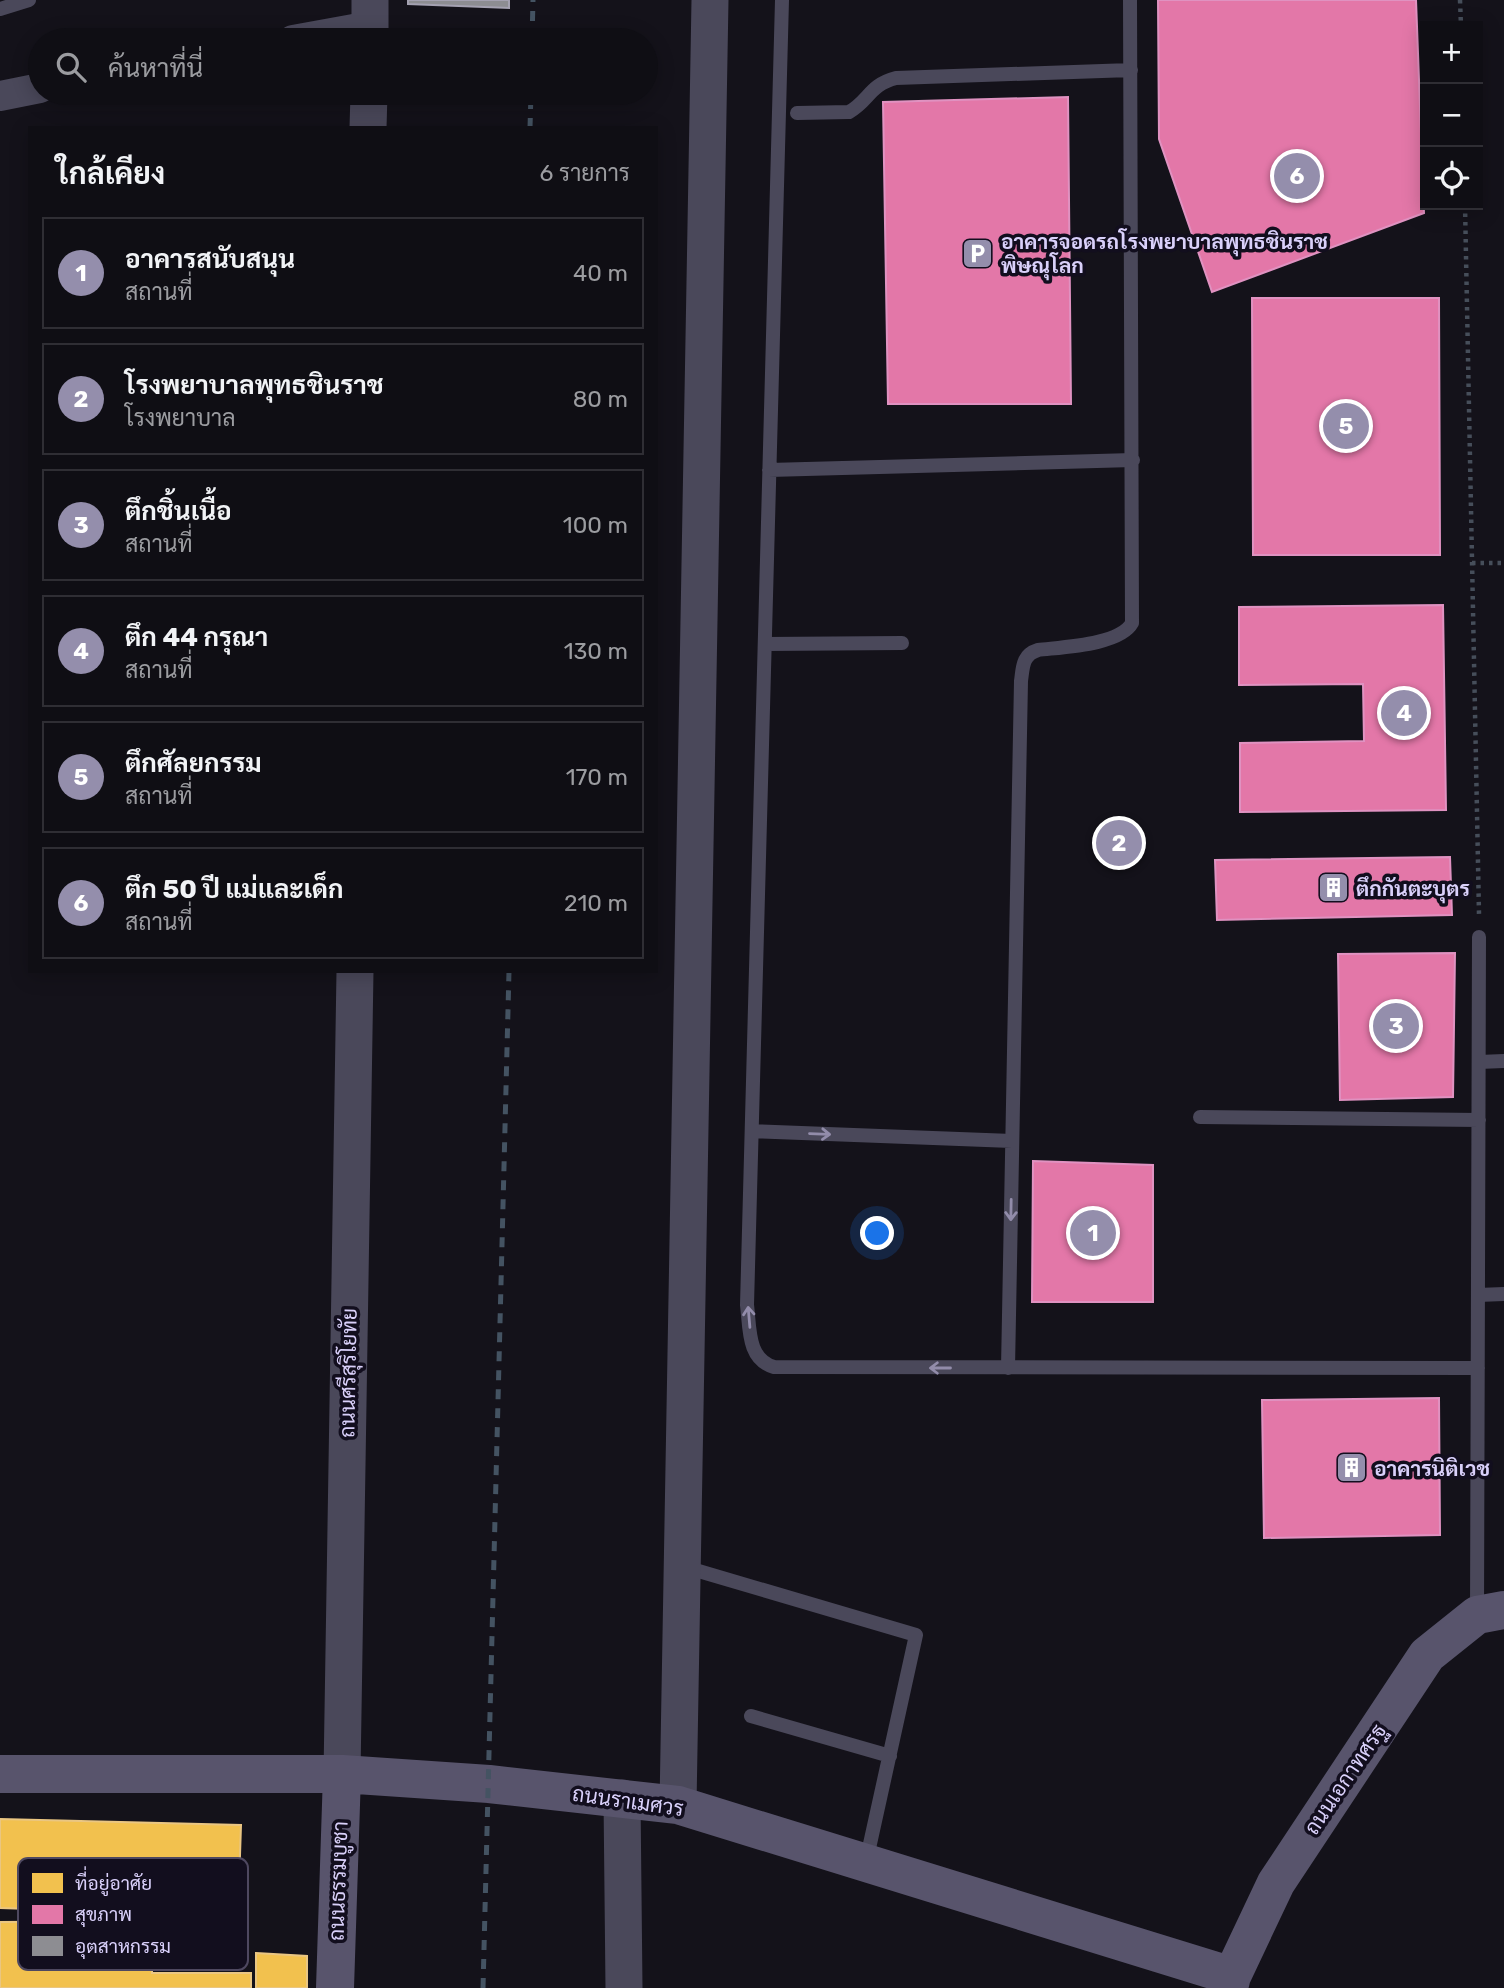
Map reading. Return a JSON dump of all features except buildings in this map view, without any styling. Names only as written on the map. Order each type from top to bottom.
[{"type":"main road","name":"ถนนเอกาทศรฐ","points":[[1230,1982],[1276,1883],[1427,1655],[1490,1612]]},
{"type":"main road","name":"ถนนราเมศวร","points":[[0,1774],[342,1774],[489,1784],[678,1805],[866,1863],[1230,1982]]},
{"type":"main road","name":"ถนนธรรมบูชา","points":[[335,1988],[342,1774]]},
{"type":"street","points":[[678,1805],[710,0]]},
{"type":"street","points":[[344,28],[370,22]]},
{"type":"street","points":[[0,96],[28,90]]},
{"type":"street","points":[[368,126],[369,105]]},
{"type":"street","name":"ถนนศรีสุริโยทัย","points":[[342,1774],[355,973]]},
{"type":"street","points":[[622,1798],[624,1988]]},
{"type":"lane","points":[[0,9],[29,0]]},
{"type":"lane","points":[[782,0],[747,1305],[751,1344],[758,1357],[766,1365],[774,1367],[1478,1368]]},
{"type":"lane","points":[[1008,1368],[1023,661],[1030,653],[1038,650],[1104,640],[1122,634],[1132,623],[1130,0]]},
{"type":"lane","points":[[797,113],[849,112],[875,87],[896,78],[1131,70]]},
{"type":"lane","points":[[769,470],[1133,460]]},
{"type":"lane","points":[[765,644],[902,643]]},
{"type":"lane","points":[[1479,937],[1478,1368],[1490,1612]]},
{"type":"lane","points":[[1479,1062],[1504,1061]]},
{"type":"lane","points":[[1200,1117],[1479,1120]]},
{"type":"lane","points":[[752,1132],[1012,1141]]},
{"type":"lane","points":[[1478,1295],[1504,1294]]},
{"type":"lane","points":[[682,1566],[916,1635],[866,1863]]},
{"type":"lane","points":[[751,1716],[890,1756]]},
{"type":"path","points":[[1460,0],[1461,21]]},
{"type":"path","points":[[1465,210],[1479,937]]},
{"type":"path","points":[[1472,563],[1504,563]]},
{"type":"railway","points":[[532,28],[533,0]]},
{"type":"railway","points":[[530,126],[531,105]]},
{"type":"railway","points":[[483,1988],[509,973]]},
{"type":"place","name":"ตึก 50 ปี แม่และเด็ก","points":[[1297,176]]},
{"type":"place","name":"อาคารจอดรถโรงพยาบาลพุทธชินราช พิษณุโลก","points":[[978,253]]},
{"type":"place","name":"ตึกศัลยกรรม","points":[[1346,426]]},
{"type":"place","name":"ตึก 44 กรุณา","points":[[1404,713]]},
{"type":"place","name":"โรงพยาบาลพุทธชินราช","points":[[1119,843]]},
{"type":"place","name":"ตึกกันตะบุตร","points":[[1333,888]]},
{"type":"place","name":"ตึกชิ้นเนื้อ","points":[[1396,1026]]},
{"type":"place","name":"อาคารสนับสนุน","points":[[1093,1233]]},
{"type":"place","name":"อาคารนิติเวช","points":[[1351,1468]]}]
